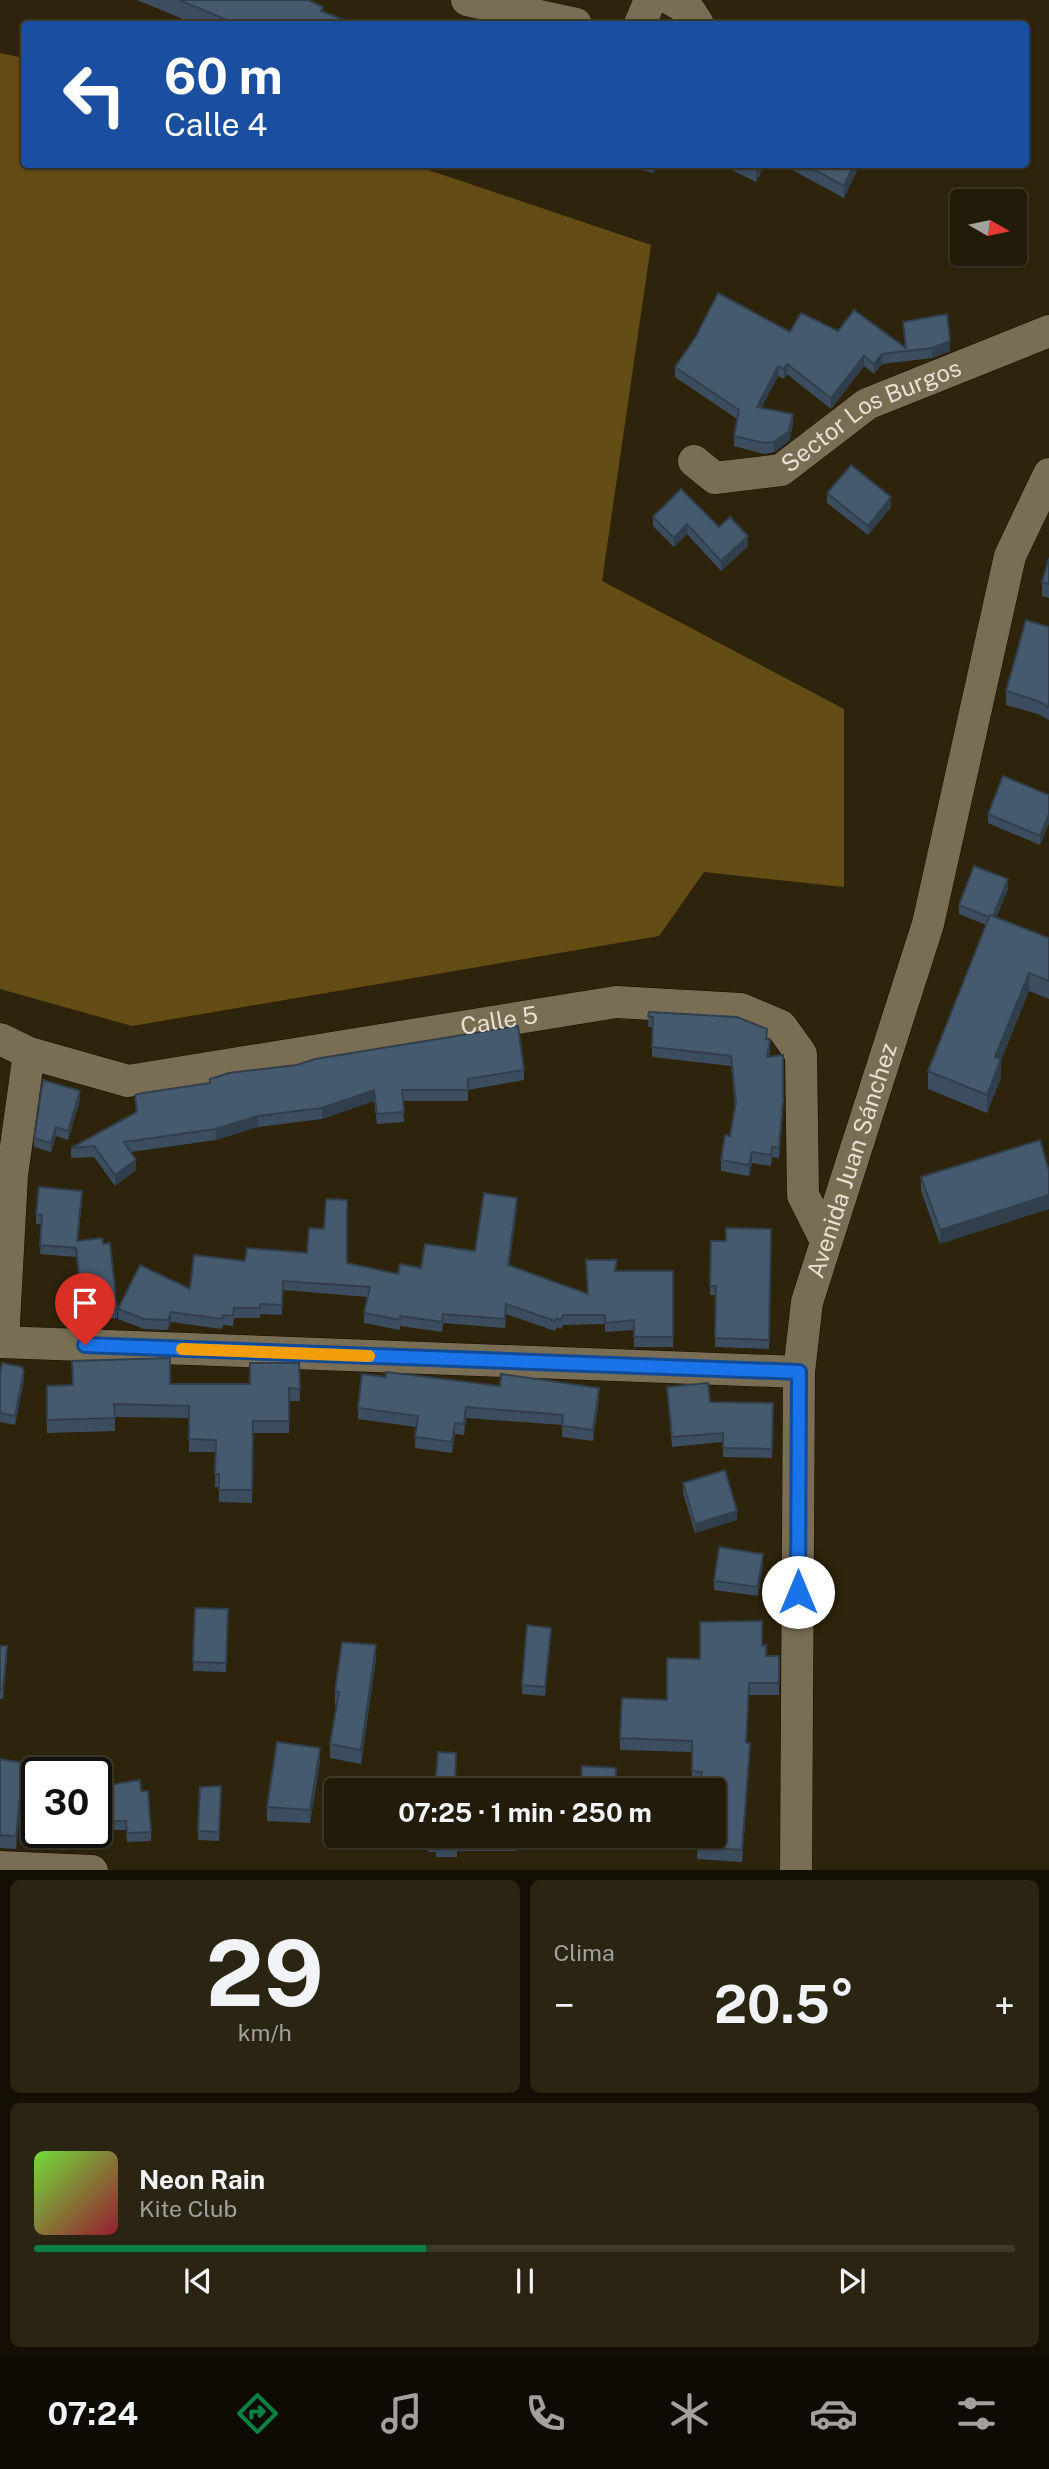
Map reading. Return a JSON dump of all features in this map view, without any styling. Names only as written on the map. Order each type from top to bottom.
[{"type":"street","points":[[467,0],[562,21]]},
{"type":"street","points":[[641,21],[650,0]]},
{"type":"street","points":[[672,0],[689,10],[696,21]]},
{"type":"street","name":"Sector Los Burgos","points":[[694,461],[715,478],[780,470],[867,404],[1049,331]]},
{"type":"street","name":"Avenida Juan Sánchez","points":[[796,1870],[799,1372],[807,1302],[928,924],[1010,556],[1049,474]]},
{"type":"street","name":"Calle 5","points":[[0,1039],[29,1053],[128,1081],[617,1002],[741,1009],[781,1026],[801,1054],[803,1195],[825,1239]]},
{"type":"street","points":[[29,1053],[12,1175],[1,1342],[799,1372]]},
{"type":"street","points":[[0,1867],[69,1870]]},
{"type":"shaded area","points":[[0,53],[21,57],[21,168],[423,168],[651,245],[602,581],[844,709],[844,887],[704,872],[659,936],[132,1026],[0,989]]},
{"type":"building","points":[[179,0],[308,0],[323,7],[321,11],[346,21],[230,21]]},
{"type":"building","points":[[811,168],[852,168],[844,186]]},
{"type":"building","points":[[718,293],[790,332],[801,313],[838,331],[854,310],[906,348],[903,322],[947,314],[950,341],[932,348],[882,354],[874,364],[864,356],[831,398],[787,364],[784,369],[778,366],[757,407],[793,414],[789,431],[774,442],[764,443],[734,436],[739,410],[675,367],[695,338]]},
{"type":"building","points":[[851,465],[891,497],[868,526],[827,493]]},
{"type":"building","points":[[681,489],[719,527],[730,517],[748,536],[721,561],[687,524],[674,538],[653,517]]},
{"type":"building","points":[[1049,558],[1049,584],[1042,582]]},
{"type":"building","points":[[1026,620],[1049,627],[1049,707],[1006,691]]},
{"type":"building","points":[[1003,776],[1049,795],[1049,814],[1040,836],[988,814]]},
{"type":"building","points":[[974,866],[1008,879],[993,916],[989,917],[959,905]]},
{"type":"building","points":[[990,915],[1049,938],[1049,981],[1029,973],[995,1057],[1001,1059],[987,1095],[928,1071]]},
{"type":"building","points":[[649,1012],[737,1017],[767,1029],[766,1039],[770,1040],[767,1057],[783,1055],[779,1148],[772,1147],[771,1155],[752,1152],[749,1165],[721,1160],[725,1135],[730,1136],[736,1103],[731,1056],[652,1047],[653,1017],[648,1016]]},
{"type":"building","points":[[518,1026],[524,1070],[468,1079],[468,1090],[402,1090],[404,1112],[377,1114],[374,1090],[322,1108],[258,1116],[216,1129],[124,1142],[136,1160],[115,1175],[94,1146],[71,1148],[137,1112],[135,1095],[210,1083],[210,1079],[229,1073],[297,1065],[315,1059]]},
{"type":"building","points":[[43,1080],[80,1091],[68,1131],[56,1127],[51,1143],[34,1138]]},
{"type":"building","points":[[1040,1140],[1049,1171],[1049,1195],[940,1230],[921,1177]]},
{"type":"building","points":[[39,1187],[82,1191],[77,1241],[102,1238],[103,1244],[110,1243],[117,1309],[83,1312],[76,1248],[40,1245],[42,1215],[36,1214]]},
{"type":"building","points":[[484,1193],[517,1198],[508,1265],[588,1294],[586,1260],[617,1260],[615,1271],[673,1271],[673,1337],[634,1337],[634,1320],[605,1323],[605,1315],[563,1315],[561,1320],[557,1318],[555,1321],[506,1304],[505,1319],[443,1314],[442,1322],[400,1316],[400,1320],[364,1313],[370,1287],[283,1281],[282,1305],[260,1304],[260,1308],[234,1308],[233,1316],[223,1315],[222,1319],[171,1312],[168,1320],[144,1319],[118,1309],[140,1265],[190,1289],[194,1255],[245,1261],[247,1248],[307,1253],[309,1228],[324,1229],[326,1199],[347,1200],[347,1263],[398,1274],[400,1264],[421,1268],[425,1244],[475,1251]]},
{"type":"building","points":[[726,1228],[771,1229],[769,1340],[715,1338],[716,1286],[710,1286],[711,1241],[726,1241]]},
{"type":"building","points":[[170,1358],[170,1384],[250,1384],[250,1363],[299,1363],[300,1389],[289,1388],[289,1421],[253,1421],[252,1490],[219,1490],[219,1474],[215,1474],[216,1440],[189,1439],[189,1406],[114,1404],[115,1418],[47,1420],[47,1386],[73,1385],[72,1361]]},
{"type":"building","points":[[2,1363],[22,1367],[24,1371],[15,1416],[0,1413]]},
{"type":"building","points":[[386,1372],[500,1386],[501,1374],[599,1388],[593,1430],[562,1426],[563,1415],[466,1407],[464,1424],[455,1423],[452,1442],[415,1437],[418,1416],[358,1408],[362,1374],[386,1377]]},
{"type":"building","points":[[708,1383],[710,1402],[773,1403],[772,1449],[723,1448],[723,1433],[672,1437],[667,1387]]},
{"type":"building","points":[[725,1470],[737,1511],[695,1524],[683,1483]]},
{"type":"building","points":[[719,1547],[763,1554],[758,1587],[714,1581]]},
{"type":"building","points":[[195,1608],[228,1609],[226,1663],[193,1662]]},
{"type":"building","points":[[762,1621],[762,1646],[766,1645],[766,1656],[779,1656],[779,1683],[749,1683],[746,1743],[750,1743],[742,1850],[712,1848],[726,1848],[726,1778],[701,1778],[702,1772],[692,1771],[692,1741],[620,1738],[622,1698],[667,1700],[667,1658],[700,1659],[700,1622]]},
{"type":"building","points":[[527,1625],[551,1628],[545,1687],[522,1685]]},
{"type":"building","points":[[342,1642],[376,1645],[361,1750],[330,1744],[339,1692],[335,1691]]},
{"type":"building","points":[[0,1646],[7,1646],[3,1690],[0,1690]]},
{"type":"building","points":[[277,1742],[320,1748],[310,1810],[267,1807]]},
{"type":"building","points":[[438,1752],[456,1753],[455,1778],[436,1778]]},
{"type":"building","points":[[0,1759],[21,1762],[21,1790],[16,1836],[0,1835]]},
{"type":"building","points":[[582,1766],[616,1768],[616,1778],[582,1778]]},
{"type":"building","points":[[140,1780],[141,1791],[148,1791],[151,1832],[127,1833],[126,1821],[112,1821],[112,1784]]},
{"type":"building","points":[[221,1786],[219,1832],[198,1831],[200,1787]]},
{"type":"slow traffic","points":[[182,1349],[369,1356]]},
{"type":"route","points":[[85,1345],[799,1372],[798,1592]]}]
